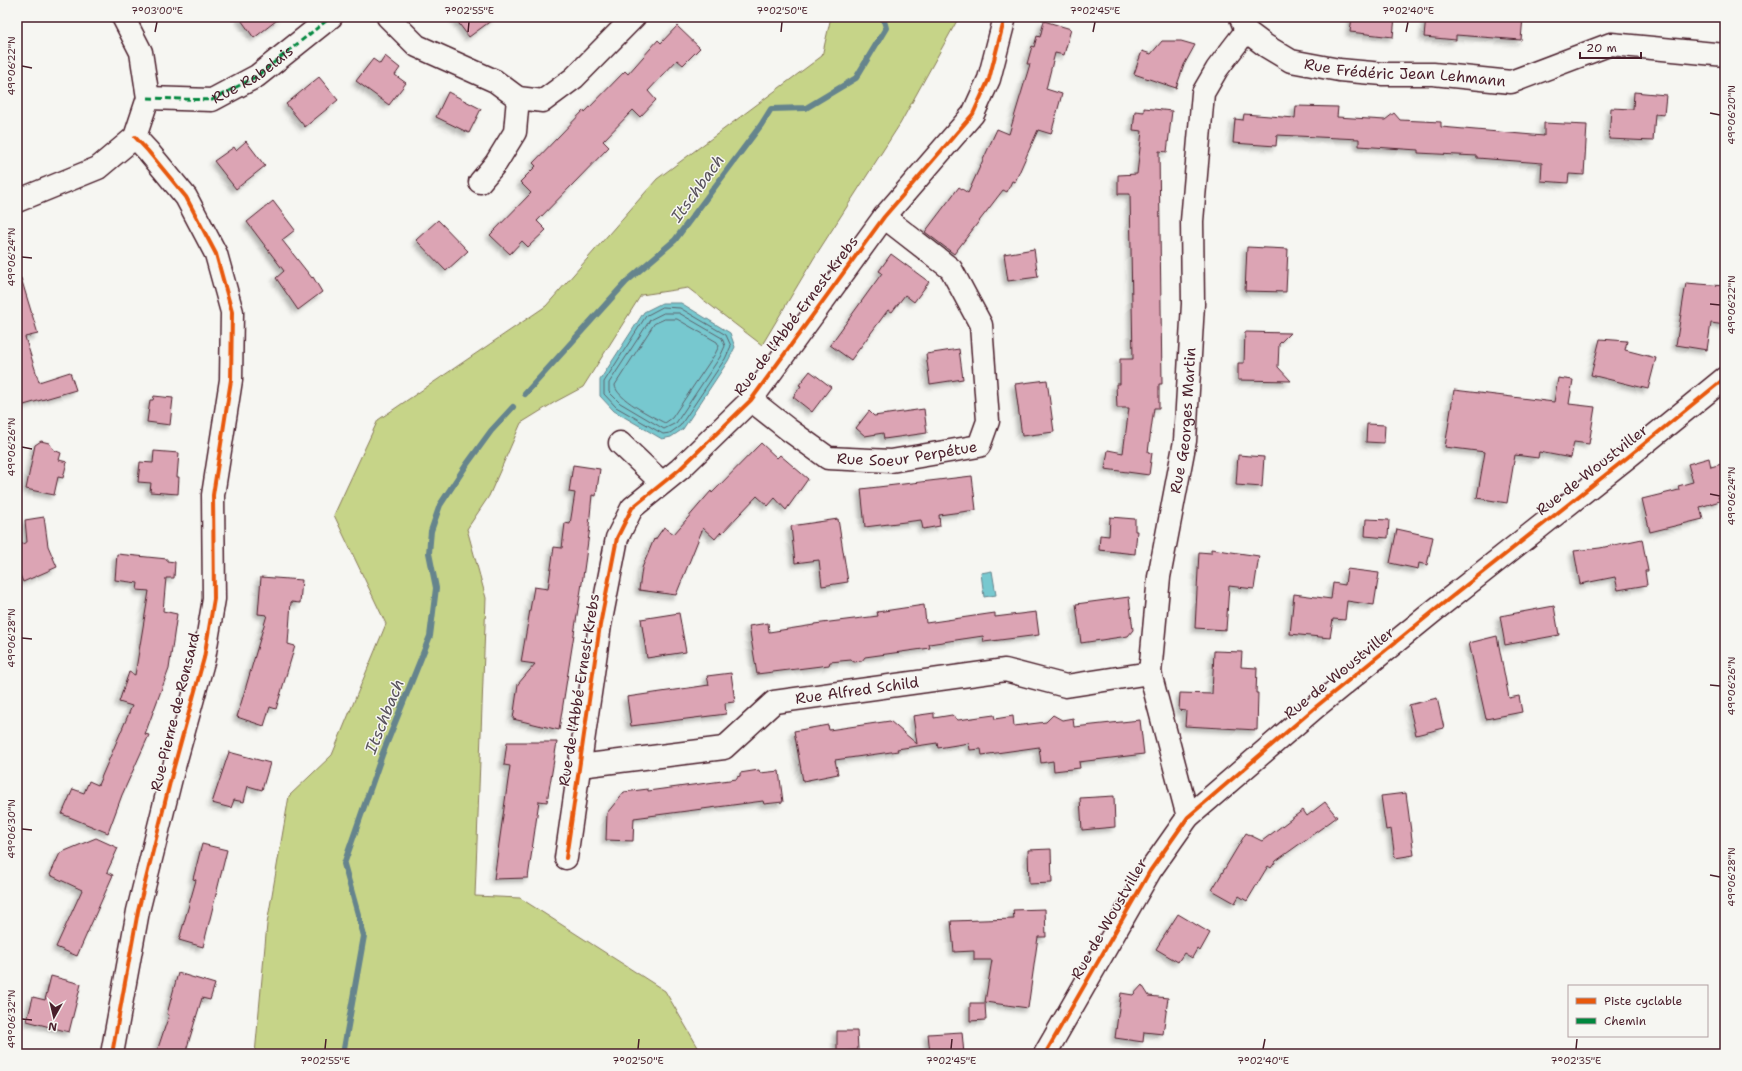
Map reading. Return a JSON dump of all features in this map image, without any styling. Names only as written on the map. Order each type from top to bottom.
[{"type":"street","points":[[17,201],[98,168],[135,138],[148,98],[141,52],[123,17]]},
{"type":"street","name":"Rue Rabelais","points":[[148,98],[212,100],[257,76],[331,17]]},
{"type":"street","points":[[388,17],[417,46],[495,81],[518,98],[543,101],[574,78],[634,17]]},
{"type":"street","name":"Rue de l'Abbé Ernest Krebs","points":[[566,858],[600,625],[617,538],[632,508],[680,468],[751,400],[884,217],[973,114],[989,78],[1005,17]]},
{"type":"street","name":"Rue Frédéric Jean Lehmann","points":[[1243,24],[1266,46],[1290,61],[1340,70],[1383,74],[1433,74],[1511,82],[1611,44],[1725,55]]},
{"type":"street","name":"Rue Georges Martin","points":[[1188,817],[1150,674],[1159,577],[1185,441],[1193,304],[1192,221],[1203,93],[1243,24]]},
{"type":"street","points":[[480,182],[496,163],[515,132],[518,98]]},
{"type":"street","name":"Rue Pierre de Ronsard","points":[[112,1054],[138,911],[172,774],[204,658],[214,598],[214,495],[231,380],[232,312],[216,254],[186,197],[148,151],[135,138]]},
{"type":"street","name":"Rue Soeur Perpétue","points":[[751,400],[828,458],[891,461],[979,446],[988,421],[981,325],[951,269],[884,217]]},
{"type":"street","name":"Rue de Woustviller","points":[[1045,1054],[1150,871],[1188,817],[1317,706],[1434,610],[1628,457],[1725,378]]},
{"type":"street","points":[[620,443],[662,483]]},
{"type":"street","name":"Rue Alfred Schild","points":[[580,766],[724,748],[774,702],[1005,670],[1066,686],[1150,674]]},
{"type":"green space","points":[[831,17],[959,17],[900,124],[814,258],[762,345],[688,288],[641,295],[583,387],[521,423],[489,496],[467,529],[486,598],[475,896],[520,898],[665,991],[702,1054],[255,1054],[267,924],[289,796],[332,755],[386,624],[334,515],[378,420],[546,306],[657,179],[822,56]]},
{"type":"water","points":[[662,303],[681,303],[730,333],[735,347],[728,361],[683,429],[671,437],[662,439],[614,411],[600,396],[600,380],[644,312]]},
{"type":"water","points":[[992,571],[996,595],[984,597],[981,573]]},
{"type":"building","points":[[239,17],[281,17],[254,38]]},
{"type":"building","points":[[454,17],[496,17],[469,37]]},
{"type":"building","points":[[1352,17],[1395,17],[1393,37],[1350,32]]},
{"type":"building","points":[[1426,17],[1523,17],[1521,40],[1456,35],[1456,40],[1424,37]]},
{"type":"building","points":[[1044,21],[1071,29],[1064,55],[1055,53],[1046,89],[1062,94],[1051,134],[1038,130],[1015,182],[1012,181],[1007,192],[1003,190],[954,254],[925,232],[959,187],[968,193],[997,129],[1009,134],[1030,64],[1027,64],[1032,46],[1034,47],[1037,36],[1040,37]]},
{"type":"building","points":[[677,26],[700,48],[683,65],[677,60],[648,91],[656,100],[640,117],[633,110],[603,141],[609,147],[537,221],[546,230],[528,247],[522,241],[510,254],[490,235],[531,193],[520,182],[536,166],[533,163],[584,110],[585,112],[625,71],[628,74],[658,40],[661,43]]},
{"type":"building","points":[[1162,41],[1181,41],[1195,45],[1184,65],[1176,88],[1134,74],[1142,51],[1151,54]]},
{"type":"building","points":[[385,56],[400,68],[395,75],[406,83],[389,105],[356,81],[373,59],[380,64]]},
{"type":"building","points":[[319,77],[338,100],[305,127],[286,104]]},
{"type":"building","points":[[448,92],[481,109],[469,133],[436,117]]},
{"type":"building","points":[[1634,92],[1666,95],[1664,115],[1655,114],[1653,141],[1609,139],[1611,108],[1633,109]]},
{"type":"building","points":[[1296,106],[1338,107],[1337,117],[1385,120],[1394,113],[1400,120],[1441,122],[1441,127],[1544,136],[1544,123],[1587,125],[1584,175],[1569,174],[1568,183],[1541,181],[1542,163],[1477,158],[1477,156],[1418,153],[1418,150],[1359,146],[1359,139],[1277,135],[1276,146],[1233,143],[1235,119],[1243,120],[1244,114],[1295,118]]},
{"type":"building","points":[[1144,108],[1172,111],[1167,152],[1159,151],[1162,384],[1159,384],[1159,408],[1154,408],[1148,452],[1152,453],[1149,475],[1105,469],[1108,450],[1123,453],[1129,408],[1117,408],[1116,384],[1120,384],[1120,359],[1133,359],[1130,194],[1118,194],[1118,175],[1137,174],[1142,131],[1133,130],[1135,111],[1144,112]]},
{"type":"building","points":[[246,141],[265,166],[236,189],[214,161],[234,147],[236,150]]},
{"type":"building","points":[[273,201],[295,230],[282,240],[312,278],[313,277],[322,292],[298,310],[276,278],[284,271],[247,222]]},
{"type":"building","points":[[438,220],[468,251],[446,271],[416,240]]},
{"type":"building","points":[[1247,247],[1288,249],[1286,292],[1245,291]]},
{"type":"building","points":[[1034,249],[1038,277],[1008,281],[1004,254]]},
{"type":"building","points":[[891,254],[929,282],[914,302],[905,295],[892,312],[888,310],[851,360],[830,345],[882,273],[879,271]]},
{"type":"building","points":[[17,278],[21,278],[38,334],[25,337],[39,382],[70,372],[76,390],[17,407]]},
{"type":"building","points":[[1686,283],[1725,286],[1725,325],[1711,323],[1707,350],[1676,345]]},
{"type":"building","points":[[1245,332],[1290,333],[1279,344],[1278,367],[1291,381],[1238,380],[1238,363],[1244,363]]},
{"type":"building","points":[[1600,339],[1627,341],[1625,350],[1656,358],[1648,389],[1591,375]]},
{"type":"building","points":[[959,349],[963,379],[930,384],[926,354]]},
{"type":"building","points":[[810,371],[831,387],[812,412],[793,397],[801,386],[799,385]]},
{"type":"building","points":[[1558,378],[1573,380],[1569,404],[1595,407],[1589,444],[1574,442],[1571,458],[1539,452],[1538,458],[1515,455],[1507,503],[1477,498],[1485,452],[1445,447],[1454,390],[1554,402]]},
{"type":"building","points":[[1047,380],[1054,432],[1022,436],[1015,384]]},
{"type":"building","points":[[154,396],[173,398],[170,425],[147,422],[150,400],[153,400]]},
{"type":"building","points":[[924,409],[927,433],[884,439],[883,433],[865,436],[856,428],[869,411],[874,416]]},
{"type":"building","points":[[1367,424],[1385,425],[1384,443],[1366,442]]},
{"type":"building","points":[[41,441],[49,443],[54,450],[61,453],[59,460],[67,462],[63,478],[58,477],[54,495],[26,489],[35,445]]},
{"type":"building","points":[[761,443],[777,458],[780,455],[808,479],[786,510],[775,498],[768,506],[757,496],[715,539],[703,528],[676,595],[639,590],[642,568],[654,539],[655,540],[664,527],[674,534],[711,491],[712,493]]},
{"type":"building","points":[[154,451],[179,453],[177,477],[179,477],[178,494],[150,492],[151,483],[138,482],[140,462],[153,463]]},
{"type":"building","points":[[1238,455],[1264,457],[1262,487],[1236,485]]},
{"type":"building","points":[[1709,458],[1711,467],[1725,463],[1725,495],[1718,497],[1720,501],[1700,507],[1703,519],[1650,532],[1642,499],[1679,490],[1678,486],[1693,482],[1688,464]]},
{"type":"building","points":[[573,465],[600,469],[596,496],[592,495],[590,527],[583,577],[559,730],[513,719],[518,684],[535,664],[521,662],[534,587],[548,589],[554,547],[562,548],[565,523],[570,524],[575,493],[569,492]]},
{"type":"building","points":[[972,476],[976,510],[939,515],[940,526],[923,529],[921,520],[865,527],[861,489]]},
{"type":"building","points":[[44,517],[48,546],[57,567],[23,582],[17,568],[17,546],[27,542],[25,520]]},
{"type":"building","points":[[1110,517],[1135,519],[1135,531],[1137,531],[1135,554],[1099,550],[1100,535],[1109,536]]},
{"type":"building","points":[[838,519],[848,582],[822,586],[819,560],[795,563],[791,526]]},
{"type":"building","points":[[1366,519],[1389,520],[1388,538],[1365,536]]},
{"type":"building","points":[[1397,529],[1433,537],[1427,565],[1419,563],[1418,569],[1390,563]]},
{"type":"building","points":[[1642,539],[1648,571],[1645,571],[1647,585],[1618,590],[1615,577],[1580,584],[1574,551],[1600,548]]},
{"type":"building","points":[[1211,549],[1259,556],[1254,589],[1229,586],[1226,630],[1195,628],[1199,552],[1211,553]]},
{"type":"building","points":[[117,554],[167,559],[167,561],[175,562],[174,578],[166,578],[163,611],[177,614],[169,669],[145,734],[149,735],[122,795],[108,833],[62,814],[73,789],[84,793],[89,781],[98,785],[132,706],[119,702],[129,672],[135,675],[149,591],[137,590],[138,583],[115,580]]},
{"type":"building","points":[[1347,569],[1379,573],[1374,605],[1347,601],[1345,620],[1333,619],[1330,638],[1290,634],[1294,594],[1331,599],[1333,583],[1345,585]]},
{"type":"building","points":[[261,577],[302,580],[300,603],[291,602],[288,644],[295,646],[276,709],[270,707],[264,726],[237,717],[267,615],[258,614]]},
{"type":"building","points":[[1129,597],[1133,630],[1128,636],[1081,643],[1076,604]]},
{"type":"building","points":[[924,605],[926,623],[995,613],[995,617],[1036,612],[1039,635],[984,642],[983,636],[929,644],[930,648],[865,657],[862,661],[854,662],[851,660],[830,662],[829,665],[757,674],[749,626],[768,623],[769,632],[814,624],[878,616],[877,612]]},
{"type":"building","points":[[1554,606],[1559,635],[1505,645],[1500,616]]},
{"type":"building","points":[[679,613],[686,652],[647,658],[641,619]]},
{"type":"building","points":[[1497,636],[1509,698],[1519,696],[1522,712],[1486,719],[1469,643]]},
{"type":"building","points":[[1214,651],[1242,652],[1241,667],[1257,668],[1257,730],[1185,726],[1186,711],[1179,710],[1180,693],[1212,694]]},
{"type":"building","points":[[731,673],[735,702],[725,703],[726,714],[631,726],[627,697],[709,685],[707,676]]},
{"type":"building","points":[[1437,698],[1444,728],[1416,735],[1409,705]]},
{"type":"building","points":[[934,713],[934,718],[952,715],[958,720],[994,715],[995,719],[1013,716],[1014,726],[1046,722],[1053,715],[1062,720],[1073,718],[1074,727],[1140,720],[1144,754],[1079,762],[1080,768],[1054,771],[1053,761],[1041,763],[1039,747],[982,755],[981,749],[970,750],[969,743],[938,748],[937,743],[897,749],[898,751],[835,760],[838,774],[803,781],[794,731],[828,725],[829,730],[890,721],[917,744],[913,716]]},
{"type":"building","points":[[507,742],[557,742],[547,802],[539,801],[528,878],[494,879],[510,766],[504,765]]},
{"type":"building","points":[[229,752],[270,763],[262,790],[248,786],[244,802],[234,800],[231,808],[212,803]]},
{"type":"building","points":[[759,770],[760,773],[779,771],[783,802],[764,804],[763,801],[634,818],[633,841],[606,840],[607,813],[624,792],[648,789],[648,791],[737,779],[737,777],[740,776],[740,773]]},
{"type":"building","points":[[1406,793],[1414,855],[1395,858],[1391,829],[1386,830],[1381,796]]},
{"type":"building","points":[[1114,796],[1115,827],[1082,830],[1080,798]]},
{"type":"building","points":[[1325,802],[1337,817],[1276,861],[1271,868],[1268,866],[1247,901],[1239,896],[1235,903],[1212,890],[1246,833],[1262,841],[1303,810],[1307,816]]},
{"type":"building","points":[[96,838],[118,848],[107,872],[113,875],[77,956],[56,947],[82,890],[50,875],[60,853]]},
{"type":"building","points":[[202,844],[227,850],[203,947],[179,940],[196,880],[193,879]]},
{"type":"building","points":[[1051,849],[1052,883],[1029,884],[1028,850]]},
{"type":"building","points":[[1045,909],[1046,937],[1038,937],[1028,1008],[985,1002],[992,960],[974,960],[974,951],[954,952],[951,921],[1014,919],[1013,910]]},
{"type":"building","points":[[1178,914],[1210,933],[1200,951],[1197,949],[1192,958],[1184,953],[1178,962],[1156,949]]},
{"type":"building","points":[[178,973],[215,984],[210,1000],[202,998],[185,1054],[156,1054],[169,1015],[167,1014]]},
{"type":"building","points":[[51,976],[81,984],[69,1032],[27,1021],[33,997],[45,1000]]},
{"type":"building","points":[[1142,985],[1149,996],[1168,998],[1163,1034],[1144,1032],[1143,1042],[1115,1038],[1121,993],[1133,995]]},
{"type":"building","points":[[970,1003],[985,1003],[986,1020],[970,1021]]},
{"type":"building","points":[[837,1031],[857,1031],[858,1050],[837,1051]]},
{"type":"building","points":[[962,1032],[964,1054],[930,1054],[928,1034]]},
{"type":"waterway","name":"Itschbach","points":[[525,394],[626,282],[675,240],[761,125],[771,109],[806,108],[856,78],[886,28],[883,17]]},
{"type":"waterway","name":"Itschbach","points":[[343,1054],[364,936],[344,864],[382,755],[430,636],[436,588],[429,553],[431,531],[440,505],[467,464],[491,431],[513,407]]},
{"type":"marked path","points":[[148,98],[212,100],[257,76],[331,17]]},
{"type":"cycle path","points":[[566,858],[600,625],[617,538],[632,508],[680,469],[751,400],[884,217],[973,114],[989,79],[1005,17]]},
{"type":"cycle path","points":[[112,1054],[138,911],[172,774],[204,658],[214,599],[213,495],[231,380],[232,312],[216,254],[186,197],[135,137]]},
{"type":"cycle path","points":[[1045,1054],[1150,871],[1188,817],[1317,706],[1725,378]]}]
